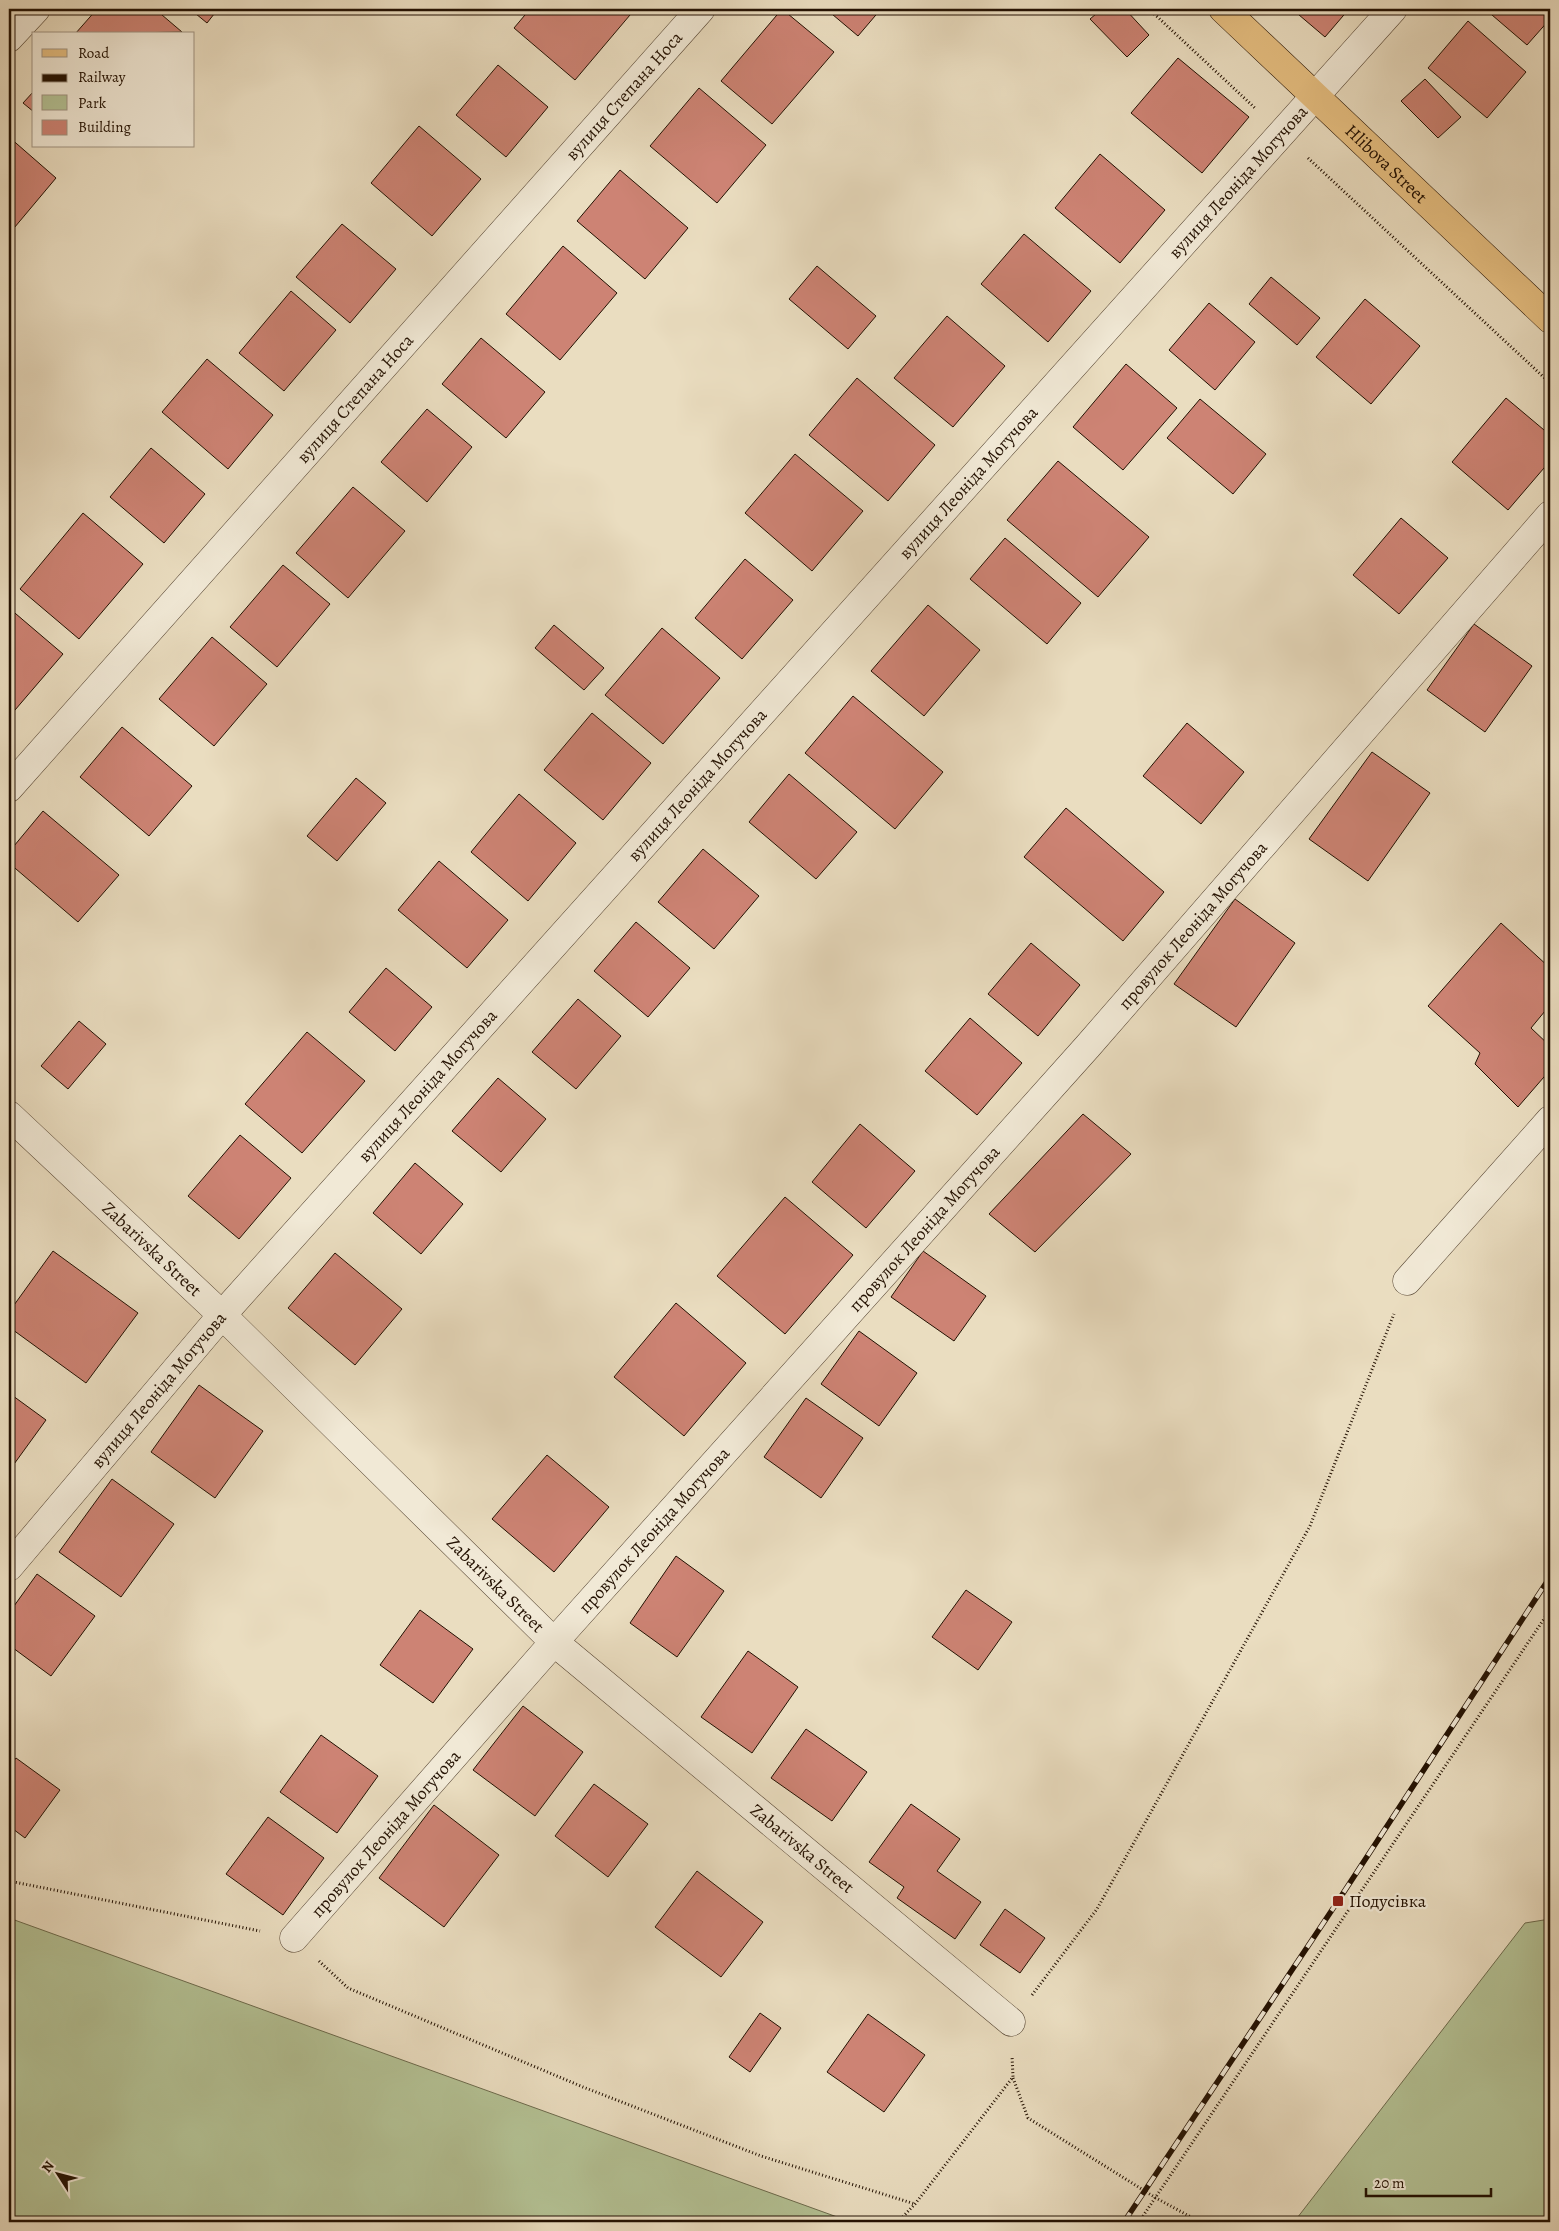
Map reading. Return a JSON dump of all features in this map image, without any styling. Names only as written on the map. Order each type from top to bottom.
[{"type":"main road","name":"Hlibova Street","points":[[1223,9],[1550,319]]},
{"type":"street","points":[[9,38],[36,9]]},
{"type":"street","name":"вулиця Степана Носа","points":[[9,788],[701,9]]},
{"type":"street","name":"вулиця Леоніда Могучова","points":[[9,1567],[222,1315],[1393,9]]},
{"type":"street","name":"провулок Леоніда Могучова","points":[[294,1938],[554,1642],[1088,1046],[1550,515]]},
{"type":"street","name":"Zabarivska Street","points":[[9,1114],[222,1315],[554,1642],[1011,2022]]},
{"type":"street","points":[[1407,1281],[1550,1120]]},
{"type":"path","points":[[1150,9],[1550,384]]},
{"type":"path","points":[[1200,2222],[1156,2198],[1028,2118],[1013,2077],[1011,2022],[1097,1909],[1310,1526],[1407,1281]]},
{"type":"path","points":[[1139,2222],[1550,1610]]},
{"type":"path","points":[[9,1881],[294,1938],[348,1988],[583,2088],[734,2145],[915,2204]]},
{"type":"path","points":[[898,2222],[915,2204],[1013,2077]]},
{"type":"green space","points":[[9,1918],[851,2222],[9,2222]]},
{"type":"green space","points":[[1550,1919],[1550,2222],[1294,2222],[1525,1923]]},
{"type":"building","points":[[97,9],[155,9],[182,32],[77,32]]},
{"type":"building","points":[[190,9],[218,9],[207,23]]},
{"type":"building","points":[[530,9],[623,9],[630,15],[575,80],[514,28]]},
{"type":"building","points":[[782,9],[834,52],[772,124],[721,81]]},
{"type":"building","points":[[826,9],[881,9],[858,36]]},
{"type":"building","points":[[1102,9],[1125,9],[1149,35],[1127,57],[1090,19]]},
{"type":"building","points":[[1292,9],[1349,9],[1325,37]]},
{"type":"building","points":[[1485,9],[1550,9],[1550,19],[1527,45]]},
{"type":"building","points":[[1468,21],[1526,72],[1487,118],[1428,68]]},
{"type":"building","points":[[1178,58],[1249,117],[1202,173],[1131,113]]},
{"type":"building","points":[[498,65],[548,107],[506,157],[456,115]]},
{"type":"building","points":[[1425,79],[1461,117],[1438,138],[1401,101]]},
{"type":"building","points":[[699,88],[766,145],[717,203],[650,146]]},
{"type":"building","points":[[32,93],[32,110],[23,103]]},
{"type":"building","points":[[419,126],[481,179],[432,236],[371,183]]},
{"type":"building","points":[[9,137],[56,178],[9,234]]},
{"type":"building","points":[[1100,154],[1165,210],[1120,263],[1055,208]]},
{"type":"building","points":[[620,170],[688,228],[645,279],[577,221]]},
{"type":"building","points":[[342,224],[396,269],[350,323],[296,277]]},
{"type":"building","points":[[1024,234],[1091,291],[1048,342],[981,284]]},
{"type":"building","points":[[563,246],[617,293],[560,360],[506,314]]},
{"type":"building","points":[[817,266],[876,316],[848,349],[789,299]]},
{"type":"building","points":[[1271,277],[1320,318],[1297,345],[1249,304]]},
{"type":"building","points":[[291,291],[336,330],[284,391],[239,353]]},
{"type":"building","points":[[1365,299],[1420,346],[1371,404],[1316,357]]},
{"type":"building","points":[[1209,303],[1255,342],[1215,390],[1169,350]]},
{"type":"building","points":[[947,316],[1005,366],[953,427],[894,378]]},
{"type":"building","points":[[481,338],[545,392],[506,438],[442,384]]},
{"type":"building","points":[[207,359],[273,415],[228,469],[162,412]]},
{"type":"building","points":[[1126,364],[1177,408],[1123,470],[1073,427]]},
{"type":"building","points":[[857,378],[935,445],[888,501],[809,435]]},
{"type":"building","points":[[1506,398],[1550,435],[1550,461],[1508,510],[1452,462]]},
{"type":"building","points":[[1200,399],[1266,454],[1233,494],[1167,438]]},
{"type":"building","points":[[427,409],[472,447],[427,502],[381,462]]},
{"type":"building","points":[[151,448],[205,494],[164,543],[110,497]]},
{"type":"building","points":[[795,454],[863,511],[812,571],[745,513]]},
{"type":"building","points":[[1058,461],[1149,537],[1098,597],[1007,520]]},
{"type":"building","points":[[353,487],[405,531],[348,598],[296,553]]},
{"type":"building","points":[[83,513],[143,564],[79,639],[20,589]]},
{"type":"building","points":[[1401,518],[1448,558],[1399,614],[1353,575]]},
{"type":"building","points":[[1005,538],[1081,603],[1047,644],[970,579]]},
{"type":"building","points":[[745,559],[793,600],[742,659],[695,618]]},
{"type":"building","points":[[283,565],[330,604],[277,667],[230,627]]},
{"type":"building","points":[[928,605],[980,650],[924,716],[871,671]]},
{"type":"building","points":[[9,608],[63,654],[9,717]]},
{"type":"building","points":[[1474,624],[1532,666],[1485,732],[1427,690]]},
{"type":"building","points":[[554,625],[604,668],[584,690],[535,648]]},
{"type":"building","points":[[662,628],[720,678],[663,744],[605,695]]},
{"type":"building","points":[[212,637],[267,684],[214,746],[159,699]]},
{"type":"building","points":[[853,696],[943,772],[895,829],[805,753]]},
{"type":"building","points":[[592,713],[651,763],[603,820],[544,770]]},
{"type":"building","points":[[1187,723],[1244,772],[1201,824],[1143,776]]},
{"type":"building","points":[[122,727],[192,786],[149,836],[80,777]]},
{"type":"building","points":[[1372,752],[1430,793],[1368,881],[1309,839]]},
{"type":"building","points":[[789,774],[857,832],[816,879],[749,822]]},
{"type":"building","points":[[356,778],[386,803],[337,861],[307,836]]},
{"type":"building","points":[[519,794],[576,843],[528,901],[471,852]]},
{"type":"building","points":[[1066,808],[1164,892],[1123,941],[1024,857]]},
{"type":"building","points":[[43,811],[119,875],[78,922],[9,863],[9,852]]},
{"type":"building","points":[[703,849],[759,896],[714,949],[658,902]]},
{"type":"building","points":[[439,861],[508,920],[467,968],[398,910]]},
{"type":"building","points":[[1235,899],[1295,943],[1236,1027],[1174,984]]},
{"type":"building","points":[[636,922],[690,968],[648,1017],[594,971]]},
{"type":"building","points":[[1501,923],[1550,968],[1550,1005],[1531,1028],[1550,1046],[1550,1070],[1518,1107],[1475,1064],[1480,1053],[1428,1006]]},
{"type":"building","points":[[1031,943],[1080,985],[1038,1036],[988,994]]},
{"type":"building","points":[[386,968],[432,1007],[395,1051],[349,1012]]},
{"type":"building","points":[[578,999],[621,1036],[576,1089],[532,1052]]},
{"type":"building","points":[[970,1018],[1022,1063],[977,1115],[925,1071]]},
{"type":"building","points":[[79,1021],[106,1044],[68,1089],[41,1066]]},
{"type":"building","points":[[307,1032],[365,1081],[302,1153],[245,1104]]},
{"type":"building","points":[[498,1078],[546,1119],[501,1172],[452,1131]]},
{"type":"building","points":[[1083,1114],[1131,1154],[1035,1252],[989,1214]]},
{"type":"building","points":[[860,1124],[915,1171],[866,1228],[812,1182]]},
{"type":"building","points":[[240,1135],[291,1178],[239,1239],[188,1196]]},
{"type":"building","points":[[415,1163],[463,1204],[421,1254],[373,1213]]},
{"type":"building","points":[[785,1197],[853,1255],[785,1334],[717,1276]]},
{"type":"building","points":[[53,1251],[138,1313],[86,1383],[9,1327],[9,1312]]},
{"type":"building","points":[[923,1251],[986,1296],[954,1341],[891,1297]]},
{"type":"building","points":[[335,1253],[402,1309],[355,1365],[288,1308]]},
{"type":"building","points":[[676,1303],[746,1363],[684,1436],[614,1377]]},
{"type":"building","points":[[859,1331],[917,1373],[879,1426],[821,1384]]},
{"type":"building","points":[[199,1385],[263,1431],[215,1498],[151,1452]]},
{"type":"building","points":[[9,1393],[46,1420],[9,1471]]},
{"type":"building","points":[[806,1398],[863,1438],[821,1498],[764,1457]]},
{"type":"building","points":[[547,1455],[609,1507],[554,1572],[492,1519]]},
{"type":"building","points":[[112,1479],[174,1524],[121,1597],[59,1552]]},
{"type":"building","points":[[676,1556],[724,1591],[677,1657],[630,1623]]},
{"type":"building","points":[[37,1574],[95,1616],[51,1676],[9,1645],[9,1613]]},
{"type":"building","points":[[966,1590],[1012,1622],[978,1670],[932,1637]]},
{"type":"building","points":[[420,1610],[473,1649],[433,1703],[380,1665]]},
{"type":"building","points":[[748,1651],[798,1687],[752,1753],[701,1717]]},
{"type":"building","points":[[523,1706],[583,1752],[535,1816],[473,1770]]},
{"type":"building","points":[[806,1729],[867,1772],[832,1821],[771,1778]]},
{"type":"building","points":[[321,1735],[378,1776],[337,1833],[280,1792]]},
{"type":"building","points":[[16,1758],[60,1790],[25,1838],[9,1826],[9,1767]]},
{"type":"building","points":[[594,1784],[648,1824],[608,1877],[555,1836]]},
{"type":"building","points":[[911,1804],[960,1839],[937,1871],[981,1902],[955,1939],[897,1898],[904,1887],[869,1862]]},
{"type":"building","points":[[434,1805],[499,1855],[444,1927],[379,1878]]},
{"type":"building","points":[[268,1817],[324,1858],[283,1915],[226,1874]]},
{"type":"building","points":[[697,1871],[763,1922],[721,1977],[655,1927]]},
{"type":"building","points":[[1005,1909],[1045,1938],[1020,1973],[980,1945]]},
{"type":"building","points":[[760,2013],[781,2028],[750,2072],[729,2057]]},
{"type":"building","points":[[868,2014],[925,2055],[884,2112],[827,2072]]},
{"type":"railway","points":[[1124,2222],[1338,1901],[1550,1577]]},
{"type":"place","name":"Подусівка","points":[[1338,1901]]}]
